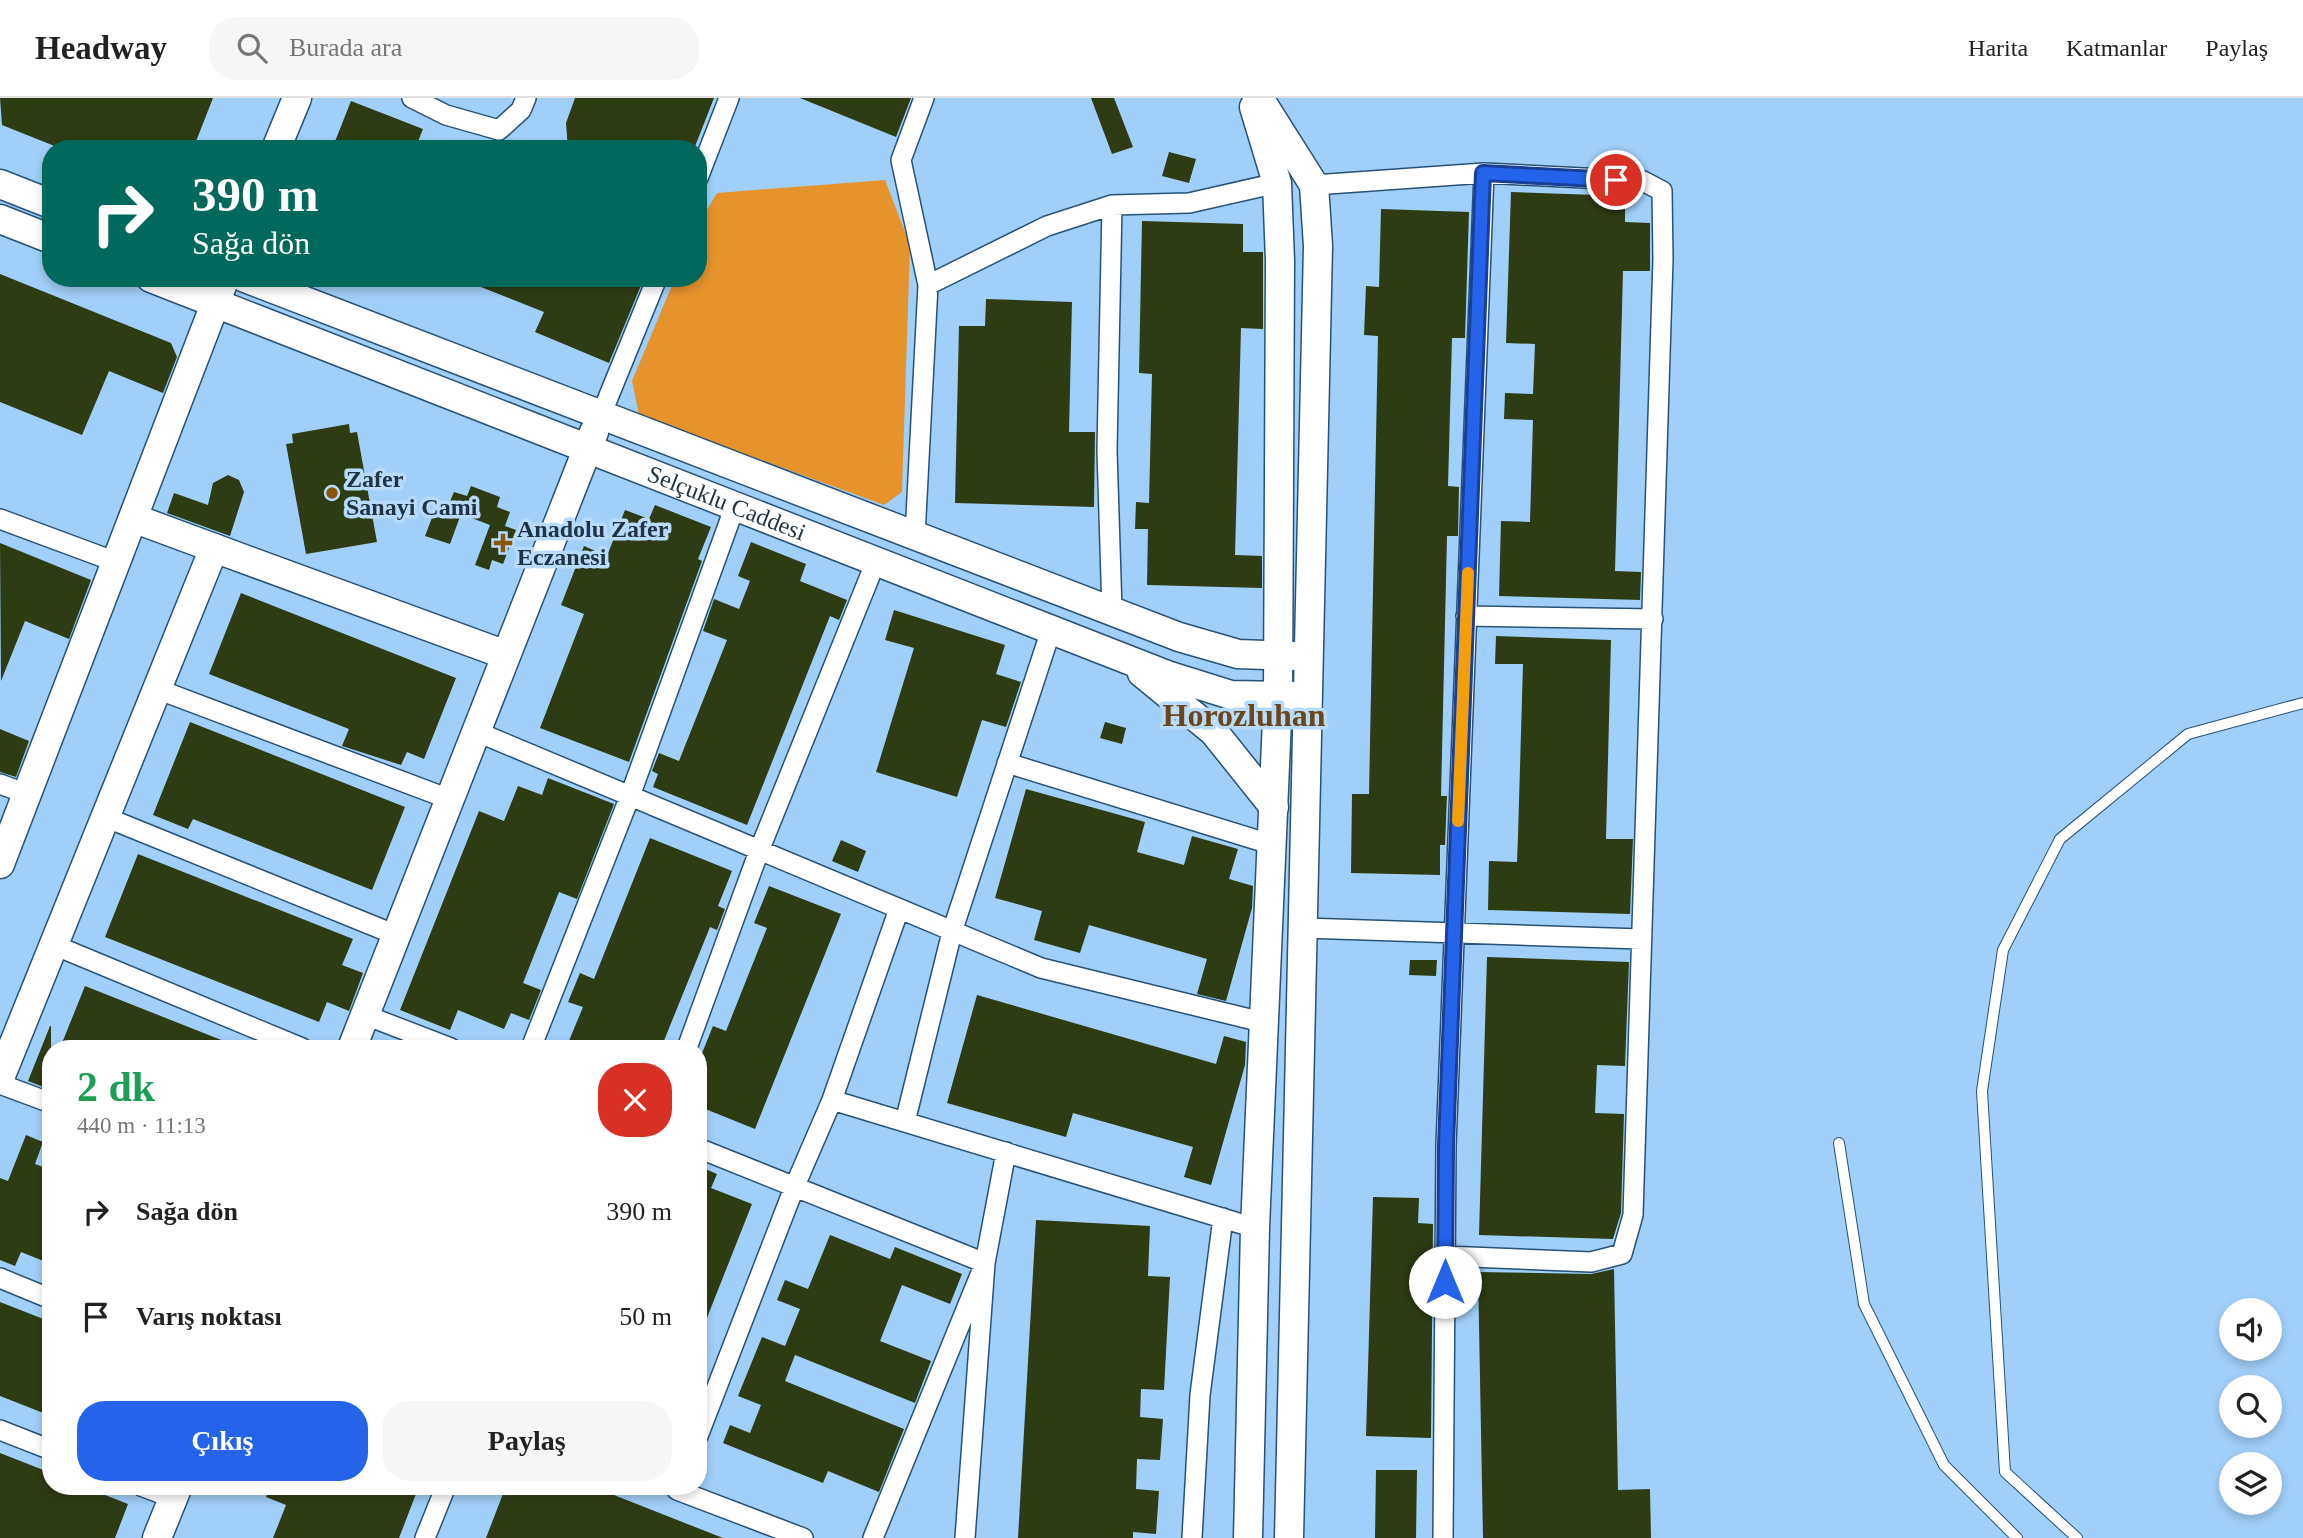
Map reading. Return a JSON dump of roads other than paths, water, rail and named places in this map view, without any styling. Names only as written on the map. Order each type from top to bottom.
[{"type":"street","points":[[280,140],[297,98]]},
{"type":"street","points":[[412,98],[446,115],[499,130],[520,110],[526,98]]},
{"type":"street","points":[[707,155],[729,98]]},
{"type":"street","points":[[915,536],[928,285],[901,160],[924,98]]},
{"type":"street","points":[[1248,1538],[1255,1228],[1266,1023],[1278,696],[1280,261],[1277,183],[1252,98]]},
{"type":"street","points":[[1259,98],[1314,185],[1318,246],[1289,1538]]},
{"type":"street","points":[[1314,185],[1483,173],[1643,181],[1662,191],[1653,619],[1633,1216],[1622,1254],[1591,1262],[1445,1256]]},
{"type":"street","points":[[1443,1538],[1445,1256],[1454,934],[1483,173]]},
{"type":"street","points":[[928,285],[1047,226],[1112,205],[1189,203],[1277,183]]},
{"type":"street","points":[[0,184],[42,200]]},
{"type":"street","points":[[1112,205],[1107,450],[1112,611]]},
{"type":"street","points":[[0,219],[42,235]]},
{"type":"street","name":"Selçuklu Caddesi","points":[[199,287],[220,291],[587,449],[1124,658],[1231,695],[1308,696]]},
{"type":"street","name":"Selçuklu Caddesi","points":[[268,287],[1179,637],[1238,654],[1309,656]]},
{"type":"street","points":[[355,1040],[475,731],[653,287]]},
{"type":"street","points":[[0,864],[220,291]]},
{"type":"street","points":[[534,1040],[630,796],[735,506]]},
{"type":"street","points":[[133,518],[506,655]]},
{"type":"street","points":[[0,519],[116,562]]},
{"type":"street","points":[[0,1078],[214,548]]},
{"type":"street","points":[[690,1040],[759,851],[876,561]]},
{"type":"street","points":[[1466,616],[1653,619]]},
{"type":"street","points":[[905,1122],[952,932],[1051,630]]},
{"type":"street","points":[[1124,658],[1214,732],[1274,807]]},
{"type":"street","points":[[157,689],[449,799]]},
{"type":"street","points":[[475,731],[1041,968],[1266,1023]]},
{"type":"street","points":[[1007,763],[1273,845]]},
{"type":"street","points":[[0,784],[27,794]]},
{"type":"street","points":[[105,817],[396,935]]},
{"type":"street","points":[[707,1413],[794,1188],[832,1100],[898,909]]},
{"type":"street","points":[[1304,928],[1641,939]]},
{"type":"street","points":[[54,945],[283,1040]]},
{"type":"street","points":[[365,1015],[430,1040]]},
{"type":"street","points":[[0,1084],[42,1100]]},
{"type":"street","points":[[832,1100],[1255,1228]]},
{"type":"street","points":[[707,1152],[985,1263]]},
{"type":"street","points":[[965,1538],[985,1263],[1006,1152]]},
{"type":"street","points":[[1192,1538],[1200,1395],[1223,1218]]},
{"type":"street","points":[[873,1538],[985,1263]]},
{"type":"street","points":[[0,1278],[42,1295]]},
{"type":"street","points":[[0,1430],[42,1446]]},
{"type":"street","points":[[157,1538],[175,1495]]},
{"type":"street","points":[[425,1538],[442,1495]]},
{"type":"street","points":[[695,1495],[803,1538]]},
{"type":"lane","points":[[2077,1538],[2005,1472],[1982,1091],[2003,950],[2060,839],[2102,804],[2188,734],[2303,703]]},
{"type":"lane","points":[[1839,1143],[1864,1304],[1944,1465],[2017,1538]]},
{"type":"place","name":"Zafer Sanayi Cami","points":[[332,493]]},
{"type":"place","name":"Anadolu Zafer Eczanesi","points":[[503,543]]},
{"type":"district","name":"Horozluhan","points":[[1244,715]]}]
